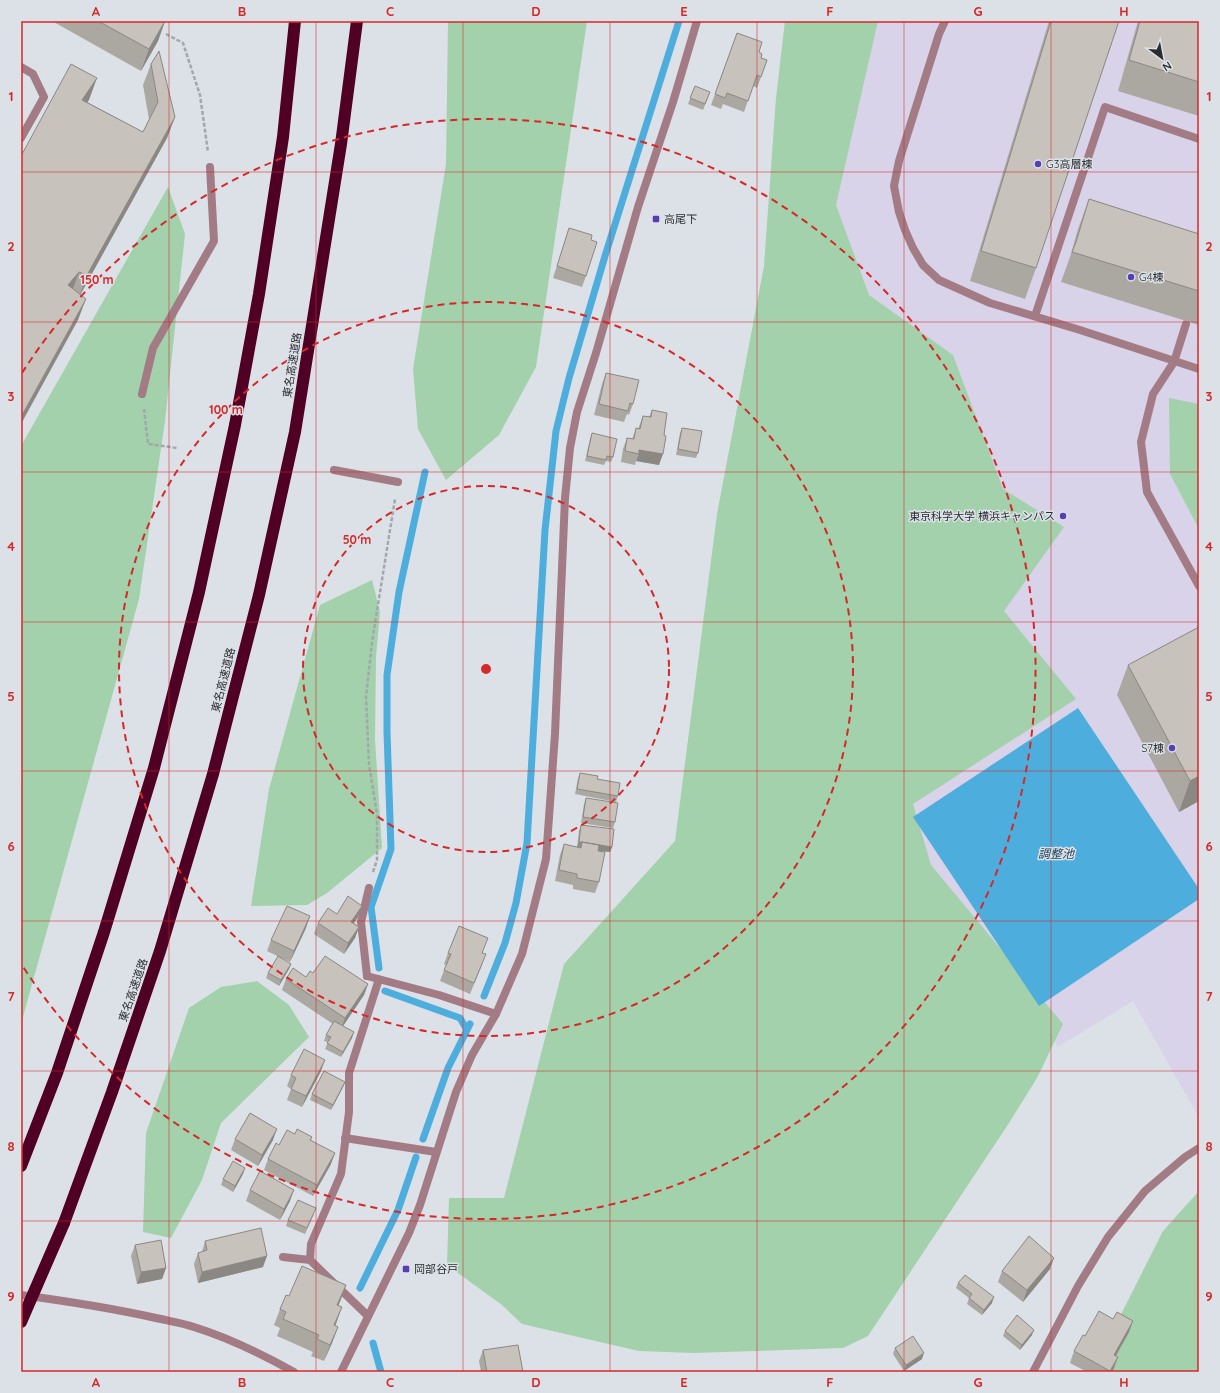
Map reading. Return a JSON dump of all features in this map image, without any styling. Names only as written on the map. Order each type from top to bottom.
[{"type":"highway","points":[[21,1166],[34,1137],[57,1073],[106,925],[154,768],[199,592],[235,425],[259,294],[283,137],[295,21]]},
{"type":"highway","name":"東名高速道路","points":[[21,1322],[64,1223],[112,1092],[160,951],[213,774],[259,595],[295,432],[341,144],[357,21]]},
{"type":"street","points":[[341,1372],[409,1233],[420,1205],[456,1092],[472,1055],[496,1014],[522,954],[546,860],[554,734],[565,498],[571,441],[577,412],[596,353],[634,222],[673,102],[697,21]]},
{"type":"street","points":[[945,21],[939,34],[899,161],[894,186],[899,212],[905,230],[913,248],[924,265],[939,280],[990,303],[1199,369]]},
{"type":"street","points":[[21,67],[33,74],[44,97],[21,138]]},
{"type":"street","points":[[1035,316],[1105,107],[1199,139]]},
{"type":"street","points":[[142,394],[153,348],[214,241],[210,167]]},
{"type":"street","points":[[1186,324],[1174,362],[1153,394],[1141,442],[1147,492],[1199,586]]},
{"type":"street","points":[[334,470],[398,482]]},
{"type":"street","points":[[369,888],[361,922],[367,976],[439,995],[496,1014]]},
{"type":"street","points":[[310,1260],[311,1244],[341,1174],[349,1112],[349,1073],[379,979]]},
{"type":"street","points":[[345,1138],[436,1152]]},
{"type":"street","points":[[1033,1372],[1078,1286],[1108,1237],[1145,1191],[1185,1157],[1199,1148]]},
{"type":"street","points":[[283,1257],[310,1260],[368,1316]]},
{"type":"street","points":[[21,1295],[82,1303],[193,1327],[230,1340],[275,1361],[294,1372]]},
{"type":"path","points":[[166,34],[183,43],[200,95],[210,167]]},
{"type":"path","points":[[142,394],[148,444],[177,448]]},
{"type":"path","points":[[369,888],[377,860],[378,814],[369,764],[366,697],[372,642],[398,482]]},
{"type":"shaded area","name":"東京科学大学 横浜キャンパス","points":[[870,21],[1199,21],[1199,1118],[1133,1001],[1058,1047],[1018,981],[885,804],[811,334]]},
{"type":"green space","points":[[448,21],[587,21],[536,367],[499,435],[446,480],[418,429],[413,369],[446,164]]},
{"type":"green space","points":[[785,21],[878,21],[836,205],[869,295],[953,355],[1003,489],[1064,527],[1004,611],[1076,699],[913,804],[931,865],[1063,1024],[1037,1078],[1009,1123],[868,1336],[843,1348],[693,1353],[639,1351],[522,1324],[502,1305],[447,1265],[449,1198],[504,1198],[564,964],[675,841],[717,514],[764,266],[776,98]]},
{"type":"green space","points":[[168,187],[185,234],[165,421],[139,599],[21,1024],[21,446]]},
{"type":"green space","points":[[1169,398],[1199,404],[1199,529],[1170,474]]},
{"type":"green space","points":[[372,580],[380,612],[376,657],[375,739],[382,848],[327,893],[307,905],[251,906],[269,789],[320,605]]},
{"type":"green space","points":[[257,981],[289,1005],[309,1037],[221,1123],[202,1180],[171,1238],[143,1232],[146,1133],[189,1008],[221,987]]},
{"type":"green space","points":[[1199,1191],[1199,1372],[1092,1372],[1163,1231]]},
{"type":"water","name":"調整池","points":[[1078,708],[1199,889],[1199,899],[1039,1006],[913,817]]},
{"type":"building","points":[[98,21],[165,21],[149,49]]},
{"type":"building","name":"G3高層棟","points":[[1051,21],[1119,21],[1036,268],[981,251]]},
{"type":"building","points":[[1140,21],[1199,21],[1199,82],[1129,60]]},
{"type":"building","points":[[737,33],[762,42],[759,52],[762,54],[761,58],[767,60],[761,77],[757,75],[748,101],[727,93],[725,98],[715,94]]},
{"type":"building","points":[[159,51],[175,117],[87,275],[79,272],[68,285],[86,299],[21,417],[21,156],[71,64],[97,78],[82,100],[143,132],[158,102],[151,64]]},
{"type":"building","points":[[695,86],[710,92],[705,104],[690,98]]},
{"type":"building","points":[[1089,199],[1199,234],[1199,291],[1072,252]]},
{"type":"building","points":[[569,228],[592,235],[591,240],[597,242],[586,276],[557,266]]},
{"type":"building","points":[[606,373],[639,380],[633,404],[630,403],[628,411],[599,404]]},
{"type":"building","points":[[652,410],[667,413],[664,435],[666,436],[663,454],[639,450],[639,454],[625,451],[627,438],[634,439],[636,428],[640,429],[643,416],[651,417]]},
{"type":"building","points":[[682,428],[702,431],[698,453],[678,449]]},
{"type":"building","points":[[592,433],[617,439],[613,457],[607,456],[606,460],[587,456]]},
{"type":"building","points":[[1199,627],[1199,776],[1190,781],[1128,665]]},
{"type":"building","points":[[580,773],[598,776],[597,779],[620,783],[618,796],[577,789]]},
{"type":"building","points":[[586,798],[618,803],[615,822],[583,817]]},
{"type":"building","points":[[581,825],[614,829],[612,847],[579,842]]},
{"type":"building","points":[[582,842],[599,845],[598,851],[605,852],[599,882],[577,878],[577,874],[559,870],[564,844],[581,848]]},
{"type":"building","points":[[348,896],[362,906],[351,922],[359,927],[348,943],[318,923],[328,908],[337,914]]},
{"type":"building","points":[[287,906],[310,916],[294,951],[271,940]]},
{"type":"building","points":[[459,926],[488,938],[482,953],[486,954],[474,983],[444,970],[451,954],[448,953]]},
{"type":"building","points":[[278,956],[291,964],[281,980],[268,973]]},
{"type":"building","points":[[325,956],[368,984],[345,1018],[286,979],[293,968],[306,977],[310,971],[313,973]]},
{"type":"building","points":[[334,1021],[354,1032],[343,1052],[327,1043],[331,1037],[326,1035]]},
{"type":"building","points":[[304,1049],[325,1060],[306,1096],[291,1089],[296,1078],[291,1075]]},
{"type":"building","points":[[324,1071],[345,1082],[333,1105],[312,1094]]},
{"type":"building","points":[[250,1113],[277,1129],[262,1155],[235,1139]]},
{"type":"building","points":[[297,1129],[312,1137],[310,1140],[335,1153],[317,1185],[268,1159],[276,1143],[279,1145],[287,1130],[295,1134]]},
{"type":"building","points":[[233,1161],[245,1168],[235,1186],[223,1179]]},
{"type":"building","points":[[260,1171],[294,1190],[284,1209],[250,1190]]},
{"type":"building","points":[[298,1200],[316,1208],[307,1228],[288,1220]]},
{"type":"building","points":[[261,1228],[267,1256],[202,1272],[198,1253],[207,1250],[205,1241]]},
{"type":"building","points":[[1029,1236],[1054,1258],[1027,1290],[1002,1271]]},
{"type":"building","points":[[161,1240],[166,1268],[141,1272],[135,1245]]},
{"type":"building","points":[[302,1266],[346,1285],[337,1305],[342,1307],[334,1325],[338,1327],[330,1345],[317,1339],[319,1335],[283,1319],[286,1312],[280,1309],[286,1295],[289,1296]]},
{"type":"building","points":[[965,1275],[994,1297],[984,1310],[969,1298],[972,1294],[958,1283]]},
{"type":"building","points":[[1099,1311],[1113,1319],[1117,1312],[1133,1321],[1114,1355],[1118,1357],[1110,1371],[1074,1351],[1083,1335],[1085,1336]]},
{"type":"building","points":[[1017,1315],[1034,1330],[1022,1345],[1005,1331]]},
{"type":"building","points":[[913,1336],[924,1353],[906,1365],[895,1348]]},
{"type":"building","points":[[518,1345],[523,1372],[487,1372],[483,1350]]},
{"type":"waterway","points":[[484,996],[505,943],[516,903],[527,843],[545,530],[556,431],[569,378],[605,256],[679,21]]},
{"type":"waterway","points":[[379,968],[371,907],[391,849],[387,732],[387,675],[399,592],[425,472]]},
{"type":"waterway","points":[[385,991],[460,1018],[467,1030]]},
{"type":"waterway","points":[[423,1139],[448,1068],[470,1024]]},
{"type":"waterway","points":[[360,1288],[398,1210],[416,1157]]},
{"type":"waterway","points":[[373,1343],[381,1372]]},
{"type":"place","name":"G3高層棟","points":[[1038,164]]},
{"type":"place","name":"高尾下","points":[[656,219]]},
{"type":"place","name":"G4棟","points":[[1131,277]]},
{"type":"place","name":"東京科学大学 横浜キャンパス","points":[[1063,516]]},
{"type":"place","name":"S7棟","points":[[1172,748]]},
{"type":"place","name":"岡部谷戸","points":[[406,1269]]}]
